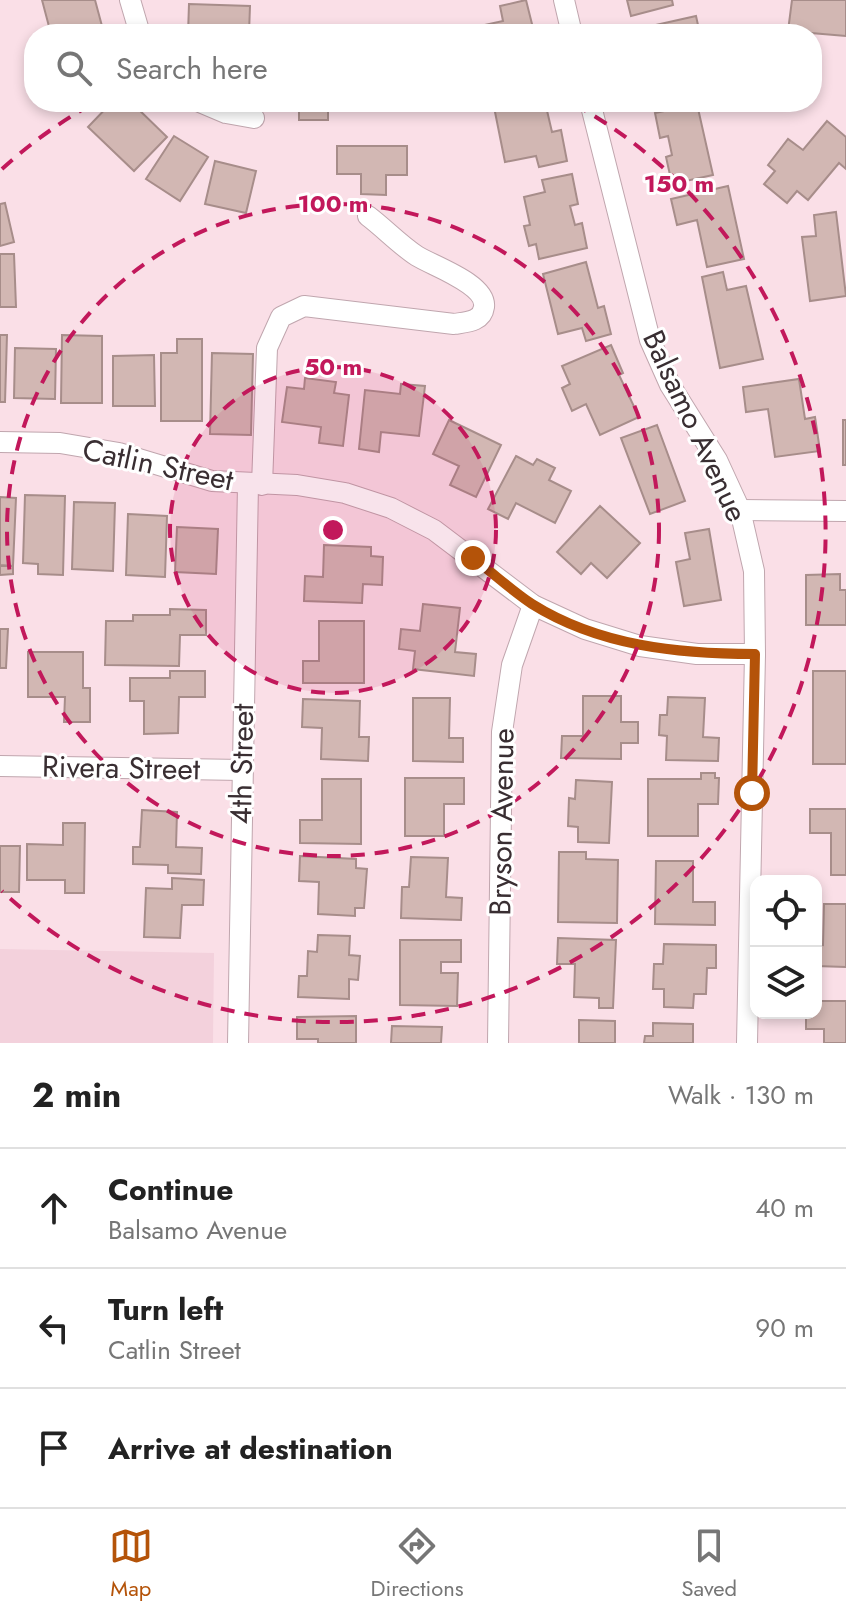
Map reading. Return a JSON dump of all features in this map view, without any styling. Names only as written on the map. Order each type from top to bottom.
[{"type":"street","points":[[130,0],[137,24]]},
{"type":"street","points":[[564,0],[570,24]]},
{"type":"street","points":[[224,112],[254,118]]},
{"type":"street","name":"Balsamo Avenue","points":[[593,112],[650,340],[670,385],[717,460],[740,510],[754,571],[747,1043]]},
{"type":"street","name":"4th Street","points":[[238,1043],[242,770],[255,484],[267,348],[281,317],[304,306],[454,324],[471,322],[482,313],[485,302],[481,293],[467,282],[415,255],[368,216]]},
{"type":"street","name":"Catlin Street","points":[[0,442],[60,443],[119,453],[212,481],[297,485],[333,491],[391,508],[434,530],[533,605],[585,629],[640,646],[697,654],[755,654]]},
{"type":"street","points":[[740,510],[846,511]]},
{"type":"street","name":"Bryson Avenue","points":[[498,1043],[502,732],[512,665],[533,605]]},
{"type":"street","name":"Rivera Street","points":[[0,766],[242,770]]},
{"type":"shaded area","points":[[0,949],[214,953],[213,1043],[0,1043]]},
{"type":"building","points":[[42,0],[95,0],[101,24],[48,24]]},
{"type":"building","points":[[526,0],[532,24],[489,24],[503,21],[500,6]]},
{"type":"building","points":[[627,0],[672,0],[673,5],[631,16]]},
{"type":"building","points":[[792,0],[846,0],[846,36],[822,34],[822,24],[789,24]]},
{"type":"building","points":[[189,4],[250,6],[249,24],[188,24]]},
{"type":"building","points":[[696,16],[698,24],[660,24]]},
{"type":"building","points":[[102,112],[141,112],[167,137],[134,171],[88,127]]},
{"type":"building","points":[[299,112],[328,112],[328,120],[299,120]]},
{"type":"building","points":[[495,112],[547,112],[552,132],[561,130],[567,161],[539,167],[536,156],[505,162]]},
{"type":"building","points":[[699,112],[713,175],[672,184],[666,157],[672,155],[668,136],[660,138],[655,113]]},
{"type":"building","points":[[827,121],[846,137],[846,169],[839,163],[808,200],[797,191],[787,203],[764,184],[775,171],[768,165],[788,139],[803,150]]},
{"type":"building","points":[[174,136],[208,157],[180,201],[146,179]]},
{"type":"building","points":[[337,146],[407,146],[407,175],[386,175],[386,195],[361,194],[361,174],[337,174]]},
{"type":"building","points":[[215,161],[256,171],[246,213],[205,204]]},
{"type":"building","points":[[572,174],[578,204],[570,206],[575,225],[582,223],[587,248],[539,259],[536,244],[529,246],[524,226],[530,225],[524,197],[545,192],[542,180]]},
{"type":"building","points":[[728,186],[744,259],[707,267],[697,220],[677,225],[671,199]]},
{"type":"building","points":[[5,203],[14,242],[0,246],[0,204]]},
{"type":"building","points":[[836,212],[846,296],[810,301],[802,237],[816,236],[814,215]]},
{"type":"building","points":[[0,254],[14,254],[16,307],[0,307]]},
{"type":"building","points":[[586,262],[598,308],[604,306],[611,334],[586,341],[582,328],[558,334],[543,274]]},
{"type":"building","points":[[723,272],[727,290],[746,286],[763,359],[720,368],[702,277]]},
{"type":"building","points":[[0,335],[7,335],[5,402],[0,402]]},
{"type":"building","points":[[62,335],[102,336],[102,403],[61,403]]},
{"type":"building","points":[[177,339],[202,339],[202,421],[161,421],[161,353],[177,353]]},
{"type":"building","points":[[611,345],[623,373],[619,375],[639,417],[600,435],[586,404],[572,411],[562,388],[570,384],[562,366]]},
{"type":"building","points":[[15,348],[56,349],[55,399],[14,398]]},
{"type":"building","points":[[212,353],[253,354],[251,435],[210,434]]},
{"type":"building","points":[[154,355],[155,406],[113,406],[113,356]]},
{"type":"building","points":[[305,378],[336,382],[334,393],[349,395],[343,446],[319,443],[321,427],[282,422],[287,387],[304,389]]},
{"type":"building","points":[[799,379],[805,419],[815,417],[820,451],[775,457],[768,409],[746,412],[743,387]]},
{"type":"building","points":[[401,384],[425,386],[419,436],[381,432],[379,452],[359,449],[365,390],[400,394]]},
{"type":"building","points":[[449,420],[501,445],[476,497],[450,485],[459,466],[433,454]]},
{"type":"building","points":[[843,420],[846,420],[846,465],[843,465]]},
{"type":"building","points":[[657,425],[685,501],[650,514],[621,438]]},
{"type":"building","points":[[516,456],[533,465],[537,459],[555,468],[549,480],[571,491],[555,523],[516,503],[508,519],[488,509]]},
{"type":"building","points":[[25,495],[65,496],[63,575],[38,574],[38,564],[23,563]]},
{"type":"building","points":[[0,497],[16,498],[13,566],[0,565]]},
{"type":"building","points":[[74,502],[115,503],[113,571],[72,569]]},
{"type":"building","points":[[600,506],[640,543],[607,578],[591,563],[581,574],[557,552]]},
{"type":"building","points":[[128,514],[167,516],[165,577],[126,575]]},
{"type":"building","points":[[177,527],[218,529],[216,574],[175,572]]},
{"type":"building","points":[[709,529],[721,600],[684,606],[676,562],[690,559],[685,533]]},
{"type":"building","points":[[324,545],[371,547],[371,556],[383,557],[382,585],[363,584],[362,603],[304,601],[305,576],[323,577]]},
{"type":"building","points":[[0,566],[13,566],[13,574],[0,575]]},
{"type":"building","points":[[840,574],[840,590],[846,590],[846,625],[806,625],[806,575]]},
{"type":"building","points":[[423,604],[460,608],[455,652],[476,654],[474,676],[413,669],[415,651],[399,649],[401,629],[420,631]]},
{"type":"building","points":[[170,609],[206,610],[206,635],[180,635],[179,666],[105,665],[106,621],[133,621],[133,615],[170,615]]},
{"type":"building","points":[[319,621],[364,621],[364,683],[303,683],[303,661],[319,661]]},
{"type":"building","points":[[0,629],[8,629],[6,668],[0,668]]},
{"type":"building","points":[[28,652],[83,652],[83,688],[90,688],[90,722],[64,722],[65,697],[28,697]]},
{"type":"building","points":[[170,671],[205,671],[205,697],[179,697],[178,733],[144,734],[144,701],[130,701],[130,678],[170,678]]},
{"type":"building","points":[[813,671],[846,671],[846,764],[813,764]]},
{"type":"building","points":[[583,696],[621,696],[621,722],[638,722],[638,743],[621,743],[621,759],[561,758],[562,736],[583,736]]},
{"type":"building","points":[[668,697],[705,698],[703,737],[719,738],[718,761],[666,760],[667,736],[659,735],[660,715],[667,715]]},
{"type":"building","points":[[413,698],[450,698],[449,738],[463,738],[463,762],[413,761]]},
{"type":"building","points":[[303,699],[360,701],[359,737],[369,737],[368,761],[321,759],[322,728],[302,727]]},
{"type":"building","points":[[701,773],[715,773],[715,778],[719,778],[718,804],[698,804],[698,836],[648,836],[648,779],[701,779]]},
{"type":"building","points":[[405,778],[464,778],[464,804],[444,804],[444,836],[405,836]]},
{"type":"building","points":[[322,779],[361,779],[361,844],[300,843],[300,820],[322,820]]},
{"type":"building","points":[[576,780],[612,782],[609,843],[578,842],[578,827],[568,826],[569,798],[575,799]]},
{"type":"building","points":[[810,809],[846,809],[846,875],[831,875],[831,833],[810,833]]},
{"type":"building","points":[[142,810],[177,812],[176,847],[202,848],[201,874],[168,873],[168,865],[133,864],[133,847],[140,847]]},
{"type":"building","points":[[63,823],[85,823],[84,893],[65,893],[65,880],[27,880],[27,844],[63,845]]},
{"type":"building","points":[[0,846],[20,846],[19,892],[0,892]]},
{"type":"building","points":[[559,852],[586,852],[586,859],[618,860],[617,923],[558,922]]},
{"type":"building","points":[[300,856],[356,859],[356,868],[367,869],[364,908],[355,908],[355,916],[318,914],[319,882],[299,881]]},
{"type":"building","points":[[411,857],[448,858],[446,897],[462,898],[461,920],[401,918],[402,887],[409,887]]},
{"type":"building","points":[[656,861],[693,861],[693,902],[715,902],[715,925],[655,924]]},
{"type":"building","points":[[172,878],[204,880],[203,905],[182,905],[180,938],[144,937],[146,888],[172,889]]},
{"type":"building","points":[[824,904],[846,904],[846,967],[822,966]]},
{"type":"building","points":[[318,935],[350,936],[349,955],[360,956],[358,980],[349,979],[349,999],[298,997],[299,976],[307,976],[308,951],[317,952]]},
{"type":"building","points":[[558,938],[616,940],[613,1008],[599,1008],[599,998],[574,997],[575,964],[557,964]]},
{"type":"building","points":[[400,940],[461,940],[461,962],[441,962],[441,973],[458,973],[457,1006],[400,1005]]},
{"type":"building","points":[[664,944],[716,945],[716,968],[707,968],[706,994],[694,994],[693,1008],[664,1007],[664,989],[653,989],[654,964],[663,964]]},
{"type":"building","points":[[822,1001],[846,1001],[846,1043],[824,1043],[824,1029],[806,1029],[806,1019],[822,1019]]},
{"type":"building","points":[[356,1016],[356,1043],[318,1043],[318,1039],[297,1039],[297,1017]]},
{"type":"building","points":[[579,1020],[615,1021],[615,1043],[579,1043]]},
{"type":"building","points":[[653,1023],[693,1024],[693,1043],[644,1043],[645,1036],[653,1036]]},
{"type":"building","points":[[392,1026],[442,1027],[441,1043],[391,1043]]},
{"type":"route","points":[[473,558],[533,605],[585,629],[640,646],[697,654],[755,654],[752,793]]}]
